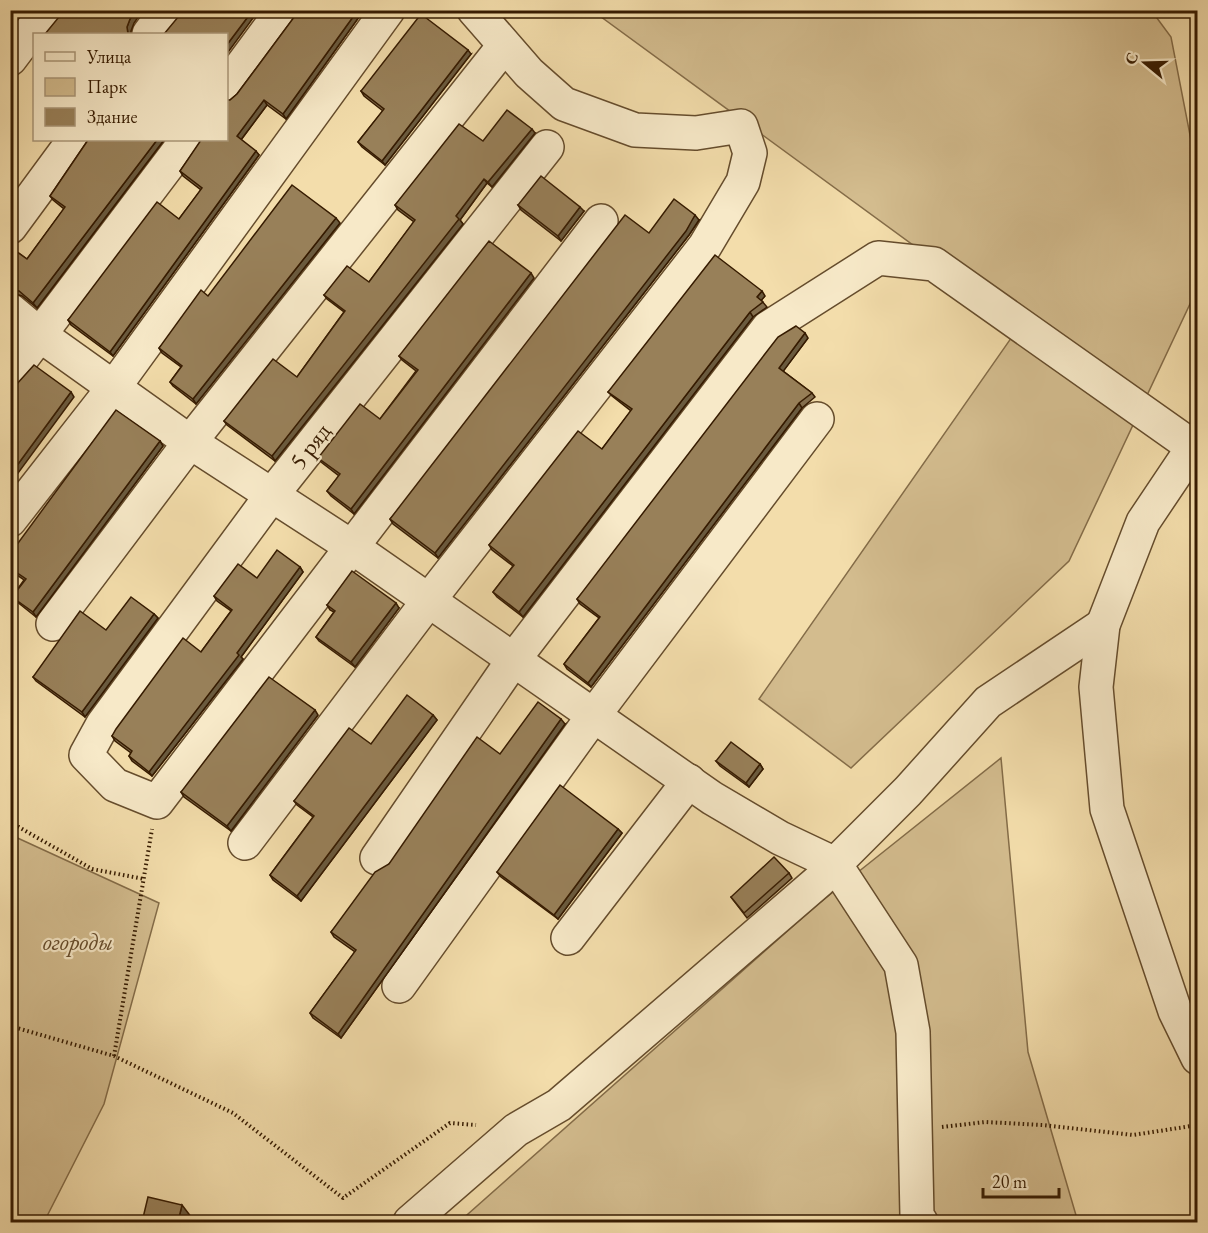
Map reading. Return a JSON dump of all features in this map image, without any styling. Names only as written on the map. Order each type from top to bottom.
[{"type":"street","points":[[10,59],[47,10]]},
{"type":"street","points":[[150,33],[167,10]]},
{"type":"street","points":[[228,84],[284,10]]},
{"type":"street","points":[[10,520],[114,387],[388,10]]},
{"type":"street","points":[[245,843],[429,600],[705,246],[743,182],[750,153],[741,126],[696,132],[635,130],[564,104],[529,73],[474,10]]},
{"type":"street","points":[[53,624],[190,442],[504,46]]},
{"type":"street","points":[[10,227],[73,141]]},
{"type":"street","points":[[10,375],[186,141]]},
{"type":"street","name":"5 ряд","points":[[157,802],[115,785],[86,755],[103,724],[271,496],[547,147]]},
{"type":"street","points":[[157,802],[601,221]]},
{"type":"street","points":[[377,858],[514,659],[768,328],[878,258],[934,264],[1195,443],[1143,522],[1103,625],[1096,687],[1107,809],[1174,1011],[1197,1058]]},
{"type":"street","points":[[10,310],[40,335],[190,442],[352,547],[688,782],[751,822],[835,864],[901,965],[913,1032],[917,1216],[921,1222]]},
{"type":"street","points":[[399,986],[594,715],[817,419]]},
{"type":"street","points":[[410,1222],[516,1130],[559,1104],[820,880],[908,791],[988,702],[1103,625]]},
{"type":"street","points":[[568,938],[688,782]]},
{"type":"path","points":[[114,1056],[157,802]]},
{"type":"path","points":[[10,822],[92,868],[144,879]]},
{"type":"path","points":[[10,1026],[114,1056],[233,1113],[344,1198],[450,1123],[516,1130]]},
{"type":"path","points":[[915,1130],[985,1122],[1043,1125],[1133,1135],[1197,1125]]},
{"type":"green space","points":[[1151,10],[1171,37],[1197,171],[1197,289],[1069,561],[851,768],[759,699],[1021,324],[593,11]]},
{"type":"green space","points":[[1001,758],[1028,1052],[1078,1222],[459,1222],[818,904]]},
{"type":"green space","name":"огороды","points":[[11,835],[159,903],[104,1104],[44,1222],[11,1222]]},
{"type":"building","points":[[10,10],[16,10],[10,18]]},
{"type":"building","points":[[61,10],[136,10],[127,27],[128,33],[46,33],[59,17]]},
{"type":"building","points":[[181,10],[253,10],[228,43],[228,33],[165,33],[179,16]]},
{"type":"building","points":[[297,10],[358,10],[283,114],[264,100],[237,136],[256,151],[110,352],[68,320],[157,202],[179,219],[202,188],[180,171],[200,141],[228,141],[228,100],[237,94],[295,16]]},
{"type":"building","points":[[421,14],[468,50],[382,161],[358,142],[384,109],[361,91]]},
{"type":"building","points":[[507,110],[532,129],[488,182],[484,179],[456,216],[459,219],[272,456],[224,421],[273,359],[297,377],[345,311],[324,295],[347,266],[369,282],[415,220],[395,205],[459,124],[483,141]]},
{"type":"building","points":[[87,141],[156,141],[33,303],[19,291],[10,289],[10,247],[27,259],[65,207],[50,196]]},
{"type":"building","points":[[541,176],[580,207],[558,236],[518,205]]},
{"type":"building","points":[[292,185],[336,218],[193,399],[170,382],[182,366],[159,348],[201,290],[208,296]]},
{"type":"building","points":[[674,199],[695,215],[686,231],[435,553],[390,519],[625,215],[649,233]]},
{"type":"building","points":[[489,241],[531,273],[351,509],[327,491],[340,474],[318,458],[360,404],[380,419],[418,370],[399,356]]},
{"type":"building","points":[[715,255],[762,291],[757,297],[763,302],[750,312],[519,612],[493,592],[514,565],[489,545],[578,431],[602,449],[632,409],[608,392]]},
{"type":"building","points":[[796,326],[805,333],[779,368],[812,393],[799,403],[588,683],[564,664],[600,617],[577,599],[778,337]]},
{"type":"building","points":[[34,365],[71,392],[10,475],[10,387],[15,386]]},
{"type":"building","points":[[116,410],[160,441],[33,612],[12,597],[26,579],[10,568],[10,554]]},
{"type":"building","points":[[277,550],[300,567],[237,653],[239,655],[149,772],[129,756],[132,751],[112,736],[116,729],[183,638],[201,652],[232,610],[214,596],[238,564],[257,578]]},
{"type":"building","points":[[352,571],[396,603],[351,662],[316,637],[335,611],[327,605]]},
{"type":"building","points":[[131,597],[154,614],[82,712],[33,677],[80,611],[106,630]]},
{"type":"building","points":[[269,677],[315,710],[227,826],[181,792]]},
{"type":"building","points":[[407,695],[433,715],[297,896],[270,875],[314,816],[294,801],[349,728],[371,744]]},
{"type":"building","points":[[538,702],[561,719],[338,1034],[310,1013],[356,950],[331,932],[375,872],[389,864],[477,737],[500,754]]},
{"type":"building","points":[[731,742],[760,764],[746,783],[716,761]]},
{"type":"building","points":[[560,785],[618,829],[554,915],[497,872]]},
{"type":"building","points":[[774,857],[789,873],[744,913],[731,897]]},
{"type":"building","points":[[148,1197],[182,1205],[178,1222],[142,1222]]}]
